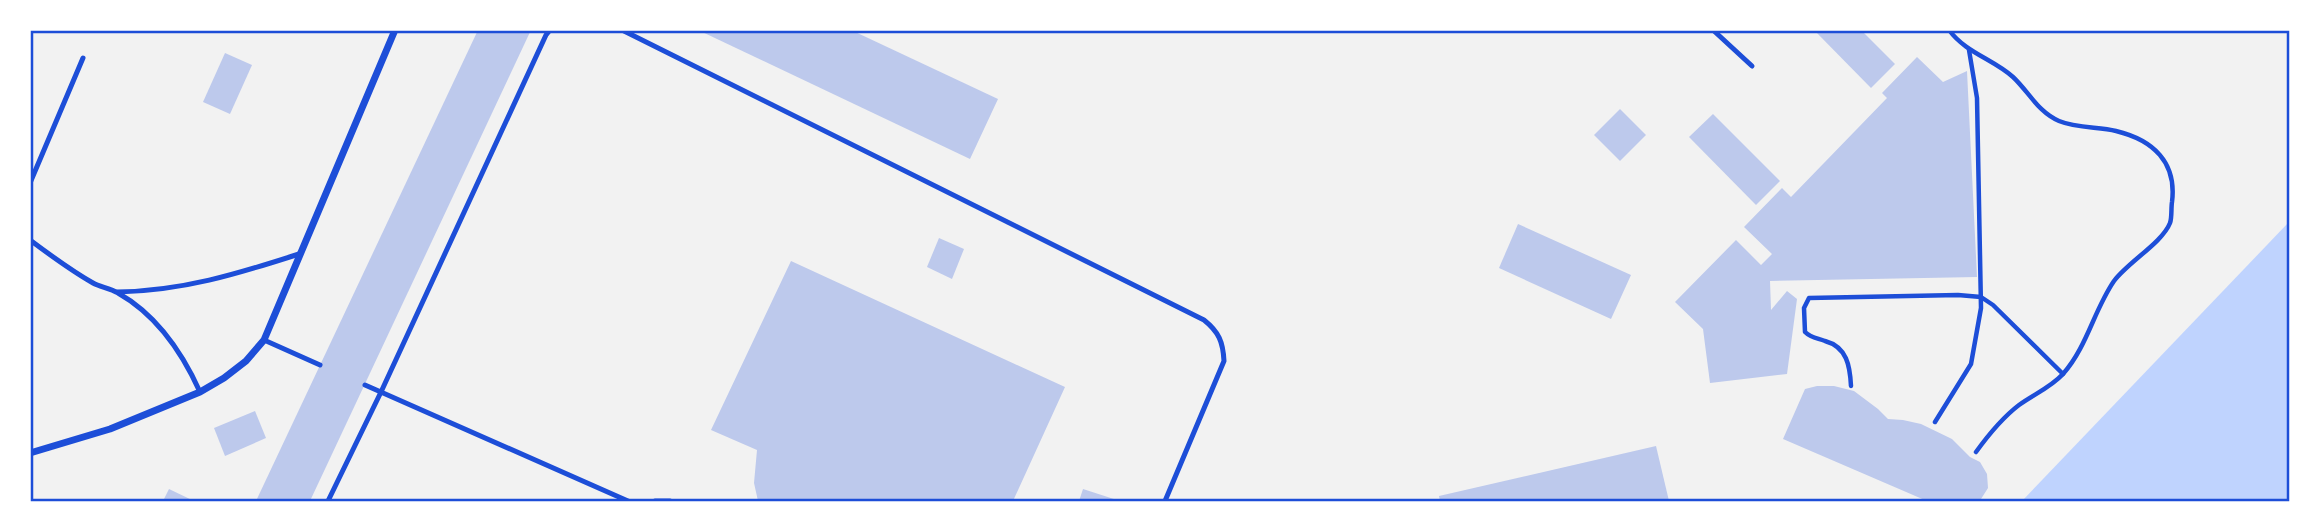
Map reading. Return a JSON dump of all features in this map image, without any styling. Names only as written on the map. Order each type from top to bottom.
[{"type":"street","points":[[30,453],[110,429],[200,392],[224,378],[246,360],[264,340],[395,30]]},
{"type":"lane","points":[[328,501],[550,30]]},
{"type":"lane","points":[[622,30],[1192,314],[1217,330],[1224,345],[1224,361],[1165,501]]},
{"type":"lane","points":[[1713,30],[1752,66]]},
{"type":"lane","points":[[30,183],[83,58]]},
{"type":"lane","points":[[30,240],[96,285],[117,292],[153,292],[191,285],[299,254]]},
{"type":"lane","points":[[117,292],[155,322],[173,343],[200,392]]},
{"type":"lane","points":[[264,340],[320,365]]},
{"type":"lane","points":[[365,384],[628,501]]},
{"type":"lane","points":[[655,501],[670,501]]},
{"type":"path","points":[[1949,30],[1968,49],[2014,78],[2046,114],[2061,122],[2135,137],[2151,146],[2166,162],[2174,190],[2170,223],[2151,246],[2114,281],[2083,343],[2063,374],[2002,419],[1976,452]]},
{"type":"path","points":[[1935,422],[1971,363],[1982,308],[1977,98],[1968,49]]},
{"type":"path","points":[[1852,386],[1845,354],[1839,347],[1805,332],[1804,308],[1809,298],[1981,296],[2063,374]]},
{"type":"water","points":[[2289,222],[2289,501],[2022,501]]},
{"type":"building","points":[[478,30],[531,30],[310,501],[256,501]]},
{"type":"building","points":[[698,30],[851,30],[998,99],[970,159]]},
{"type":"building","points":[[1814,30],[1861,30],[1895,64],[1871,88]]},
{"type":"building","points":[[225,53],[252,65],[230,114],[203,102]]},
{"type":"building","points":[[1917,57],[1943,82],[1967,71],[1977,277],[1770,281],[1771,310],[1787,291],[1797,299],[1787,374],[1710,383],[1703,329],[1675,302],[1736,240],[1761,265],[1772,254],[1744,227],[1782,188],[1791,197],[1887,98],[1882,93]]},
{"type":"building","points":[[1620,109],[1646,135],[1620,161],[1594,135]]},
{"type":"building","points":[[1713,114],[1780,181],[1756,205],[1689,137]]},
{"type":"building","points":[[1518,224],[1631,275],[1611,319],[1499,268]]},
{"type":"building","points":[[939,238],[964,249],[952,279],[927,267]]},
{"type":"building","points":[[791,261],[1065,387],[1013,501],[758,501],[754,483],[757,450],[711,430]]},
{"type":"building","points":[[1834,386],[1854,391],[1888,419],[1921,424],[1952,439],[1970,457],[1980,462],[1987,474],[1988,488],[1981,499],[1927,501],[1783,439],[1805,389]]},
{"type":"building","points":[[255,411],[266,438],[225,456],[214,428]]},
{"type":"building","points":[[1656,446],[1669,501],[1440,501],[1439,496]]},
{"type":"building","points":[[169,489],[194,501],[163,501]]},
{"type":"building","points":[[1083,489],[1120,501],[1079,501]]}]
